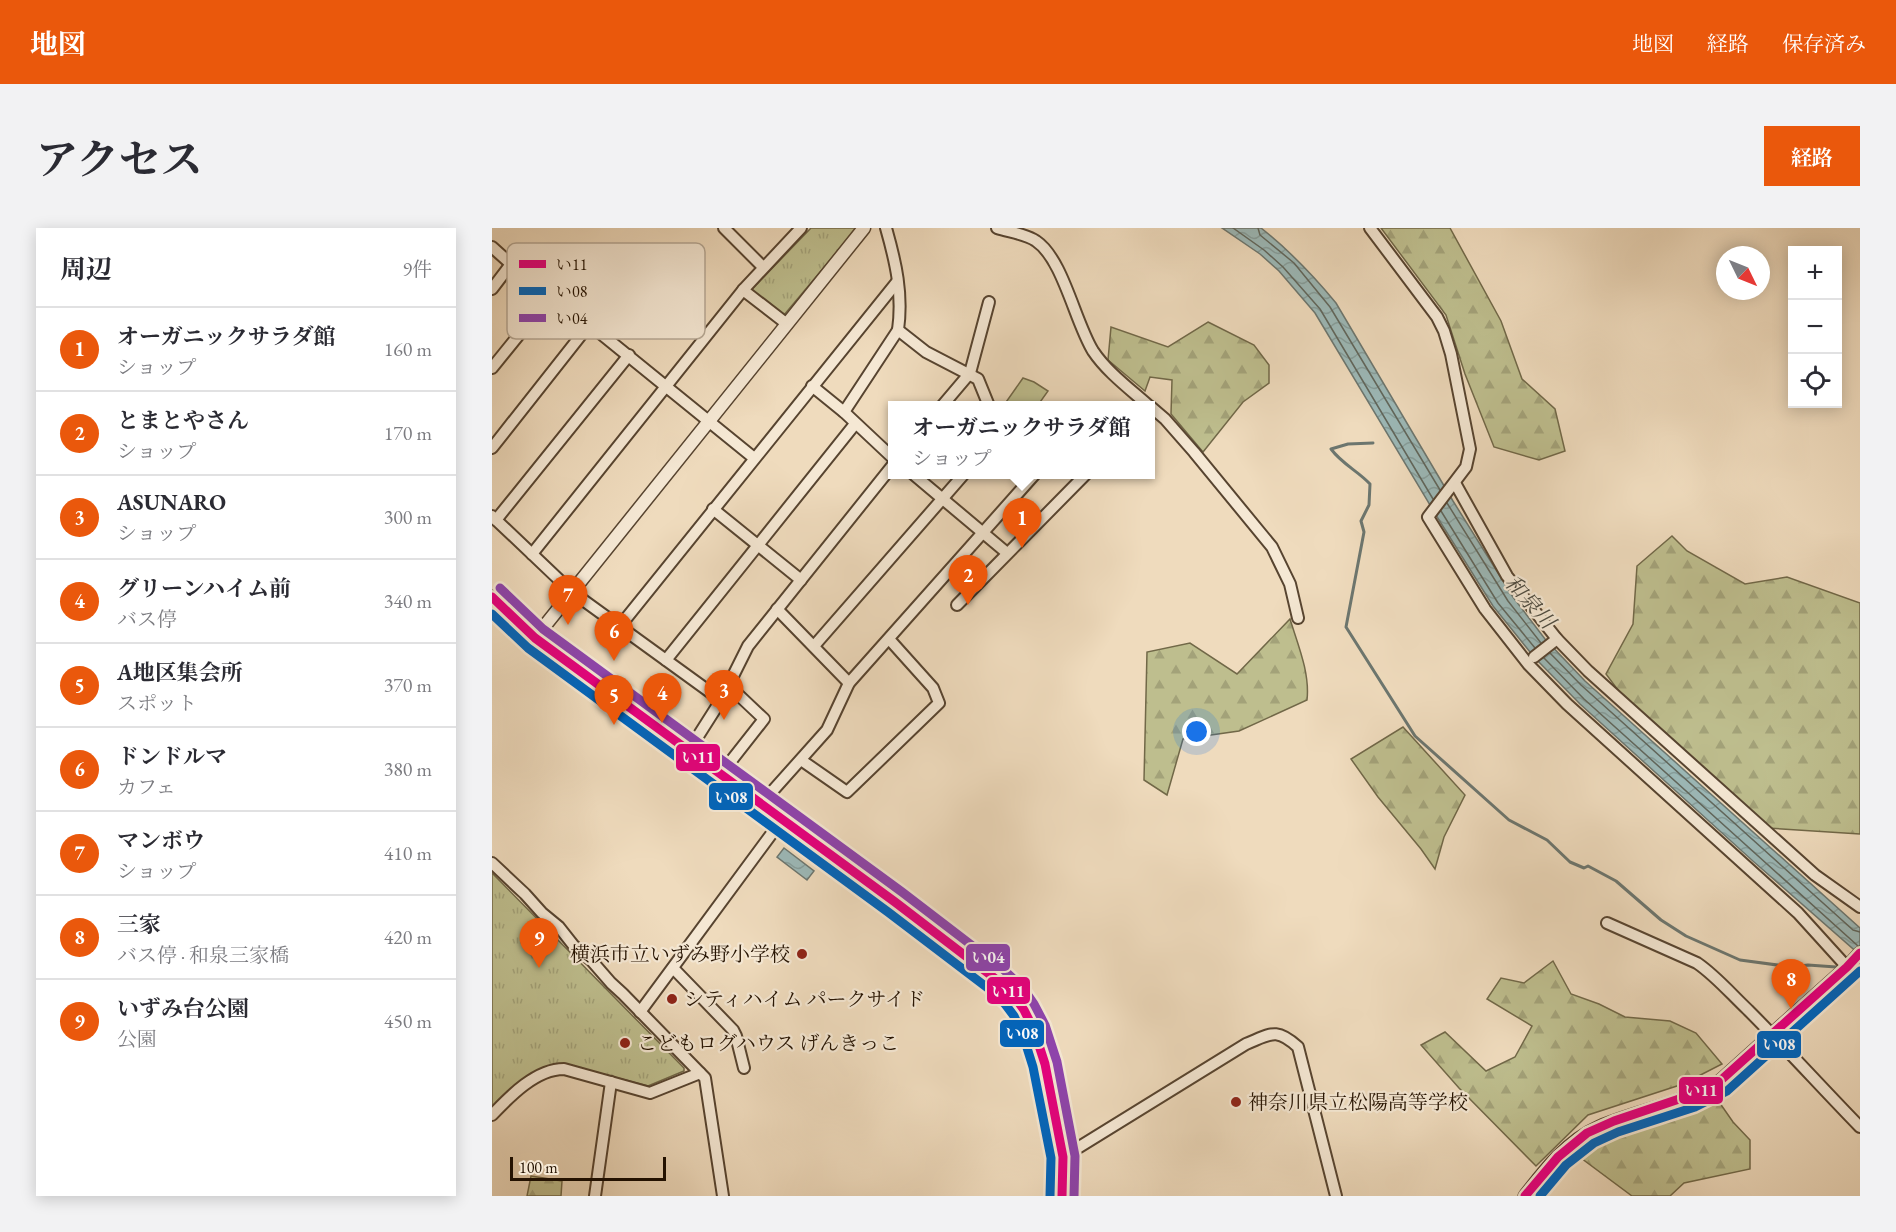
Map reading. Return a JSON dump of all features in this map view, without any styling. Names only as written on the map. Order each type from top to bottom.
[{"type":"street","points":[[724,228],[763,267]]},
{"type":"street","points":[[705,337],[742,290],[801,228]]},
{"type":"street","points":[[535,638],[864,228]]},
{"type":"street","points":[[844,412],[898,330],[901,299],[896,261],[886,228]]},
{"type":"street","points":[[997,228],[1036,240],[1048,252],[1093,350],[1104,364],[1145,401]]},
{"type":"street","points":[[1370,228],[1437,317],[1451,354],[1470,449],[1466,467],[1428,517],[1485,609],[1528,664],[1567,704],[1798,913],[1847,967]]},
{"type":"street","points":[[492,247],[507,260]]},
{"type":"street","points":[[492,289],[507,269]]},
{"type":"street","points":[[620,626],[897,282]]},
{"type":"street","points":[[742,290],[787,324]]},
{"type":"street","points":[[946,401],[970,373],[989,302]]},
{"type":"street","points":[[898,330],[926,352],[978,378],[987,401]]},
{"type":"street","points":[[492,368],[516,339]]},
{"type":"street","points":[[492,448],[578,339]]},
{"type":"street","points":[[608,339],[754,458]]},
{"type":"street","points":[[532,554],[704,339]]},
{"type":"street","points":[[629,355],[494,518],[572,592],[721,700]]},
{"type":"street","points":[[812,386],[844,412],[888,454]]},
{"type":"street","points":[[1155,410],[1194,452],[1272,547],[1290,584],[1298,618]]},
{"type":"street","points":[[666,660],[855,424]]},
{"type":"street","points":[[688,752],[729,686],[748,646],[888,471]]},
{"type":"street","points":[[919,479],[1007,553]]},
{"type":"street","points":[[814,646],[960,479]]},
{"type":"street","points":[[760,805],[827,730],[849,683],[1031,479]]},
{"type":"street","points":[[957,605],[1081,479]]},
{"type":"street","points":[[1450,489],[1553,641],[1815,875],[1860,907]]},
{"type":"street","points":[[713,509],[801,580]]},
{"type":"street","points":[[492,597],[535,638],[895,902],[997,980],[1014,996],[1034,1030],[1045,1064],[1063,1157],[1062,1196]]},
{"type":"street","points":[[777,609],[849,683]]},
{"type":"street","points":[[801,760],[847,792],[939,703],[933,688],[889,639]]},
{"type":"street","points":[[1534,657],[1553,641]]},
{"type":"street","points":[[720,775],[764,719],[729,686]]},
{"type":"street","points":[[640,1012],[781,820]]},
{"type":"street","points":[[492,863],[559,927],[574,946],[591,960],[705,1078],[723,1196]]},
{"type":"street","points":[[1607,923],[1697,963],[1709,972],[1772,1034],[1860,1127]]},
{"type":"street","points":[[1525,1196],[1551,1162],[1581,1138],[1598,1128],[1702,1092],[1720,1081],[1859,954]]},
{"type":"street","points":[[673,968],[733,1030],[744,1068]]},
{"type":"street","points":[[1063,1157],[1246,1044],[1272,1034],[1285,1036],[1298,1047],[1336,1196]]},
{"type":"street","points":[[492,1115],[521,1087],[553,1069],[564,1069],[650,1093],[700,1073]]},
{"type":"street","points":[[595,1196],[611,1082]]},
{"type":"green space","points":[[811,228],[857,228],[784,315],[753,294],[752,289]]},
{"type":"green space","points":[[1381,228],[1450,228],[1501,321],[1522,379],[1555,409],[1565,451],[1539,460],[1494,447],[1465,374],[1446,315]]},
{"type":"green space","points":[[1208,322],[1254,345],[1269,365],[1269,383],[1243,402],[1203,452],[1171,414],[1172,380],[1150,377],[1145,391],[1108,360],[1111,327],[1168,347]]},
{"type":"green space","points":[[1023,378],[1048,391],[1041,401],[1007,401]]},
{"type":"green space","points":[[1672,536],[1687,551],[1745,584],[1787,577],[1860,603],[1860,834],[1767,828],[1644,725],[1606,674],[1633,624],[1637,566]]},
{"type":"green space","points":[[1290,619],[1305,669],[1307,700],[1239,731],[1183,739],[1167,795],[1144,780],[1147,652],[1190,643],[1237,674]]},
{"type":"green space","points":[[1403,727],[1465,795],[1444,837],[1435,869],[1351,759]]},
{"type":"green space","points":[[492,873],[684,1068],[684,1071],[648,1086],[565,1064],[554,1065],[525,1079],[492,1108]]},
{"type":"green space","points":[[1553,961],[1571,994],[1625,1017],[1670,1021],[1696,1033],[1722,1064],[1683,1084],[1588,1115],[1536,1166],[1459,1088],[1421,1045],[1445,1032],[1486,1071],[1515,1057],[1532,1026],[1487,999],[1501,978],[1524,983]]},
{"type":"green space","points":[[1717,1099],[1733,1122],[1750,1140],[1750,1169],[1684,1183],[1670,1196],[1632,1196],[1581,1158],[1617,1133]]},
{"type":"green space","points":[[531,1176],[562,1181],[561,1196],[527,1196]]},
{"type":"water","points":[[1222,228],[1261,228],[1319,283],[1336,303],[1453,501],[1513,597],[1545,639],[1585,681],[1860,928],[1860,955],[1580,704],[1534,657],[1493,606],[1315,313],[1279,271],[1260,254]]},
{"type":"water","points":[[784,848],[814,871],[807,880],[777,857]]},
{"type":"waterway","points":[[1373,443],[1348,444],[1331,449],[1370,484],[1369,505],[1361,521],[1364,532],[1346,627],[1415,736],[1509,820],[1547,840],[1570,862],[1584,868],[1588,866],[1616,881],[1661,920],[1686,936],[1740,960],[1792,967],[1808,965],[1836,967]]},
{"type":"transit line","name":"い04","points":[[500,588],[543,629],[902,892],[1004,970],[1023,988],[1045,1025],[1057,1062],[1075,1156],[1074,1196]]},
{"type":"transit line","name":"い11","points":[[492,597],[535,638],[895,902],[997,980],[1014,996],[1034,1030],[1045,1064],[1063,1157],[1062,1196]]},
{"type":"transit line","name":"い08","points":[[492,614],[528,648],[888,912],[989,989],[1005,1004],[1023,1035],[1033,1067],[1051,1158],[1050,1196]]},
{"type":"transit line","name":"い11","points":[[1525,1196],[1558,1157],[1587,1133],[1614,1121],[1691,1095],[1720,1081],[1860,953]]},
{"type":"transit line","name":"い08","points":[[1540,1196],[1566,1165],[1594,1143],[1618,1132],[1695,1107],[1727,1091],[1860,971]]},
{"type":"place","name":"オーガニックサラダ館","points":[[1022,548]]},
{"type":"place","name":"とまとやさん","points":[[968,605]]},
{"type":"place","name":"マンボウ","points":[[568,625]]},
{"type":"place","name":"ドンドルマ","points":[[614,661]]},
{"type":"place","name":"ASUNARO","points":[[724,720]]},
{"type":"place","name":"グリーンハイム前","points":[[662,723]]},
{"type":"place","name":"A地区集会所","points":[[614,725]]},
{"type":"place","name":"横浜市立いずみ野小学校","points":[[802,954]]},
{"type":"place","name":"いずみ台公園","points":[[539,968]]},
{"type":"place","name":"シティハイム パークサイド","points":[[672,999]]},
{"type":"place","name":"三家","points":[[1791,1009]]},
{"type":"place","name":"こどもログハウス げんきっこ","points":[[625,1043]]},
{"type":"place","name":"神奈川県立松陽高等学校","points":[[1236,1102]]},
{"type":"water label","name":"和泉川","points":[[1530,602]]}]
